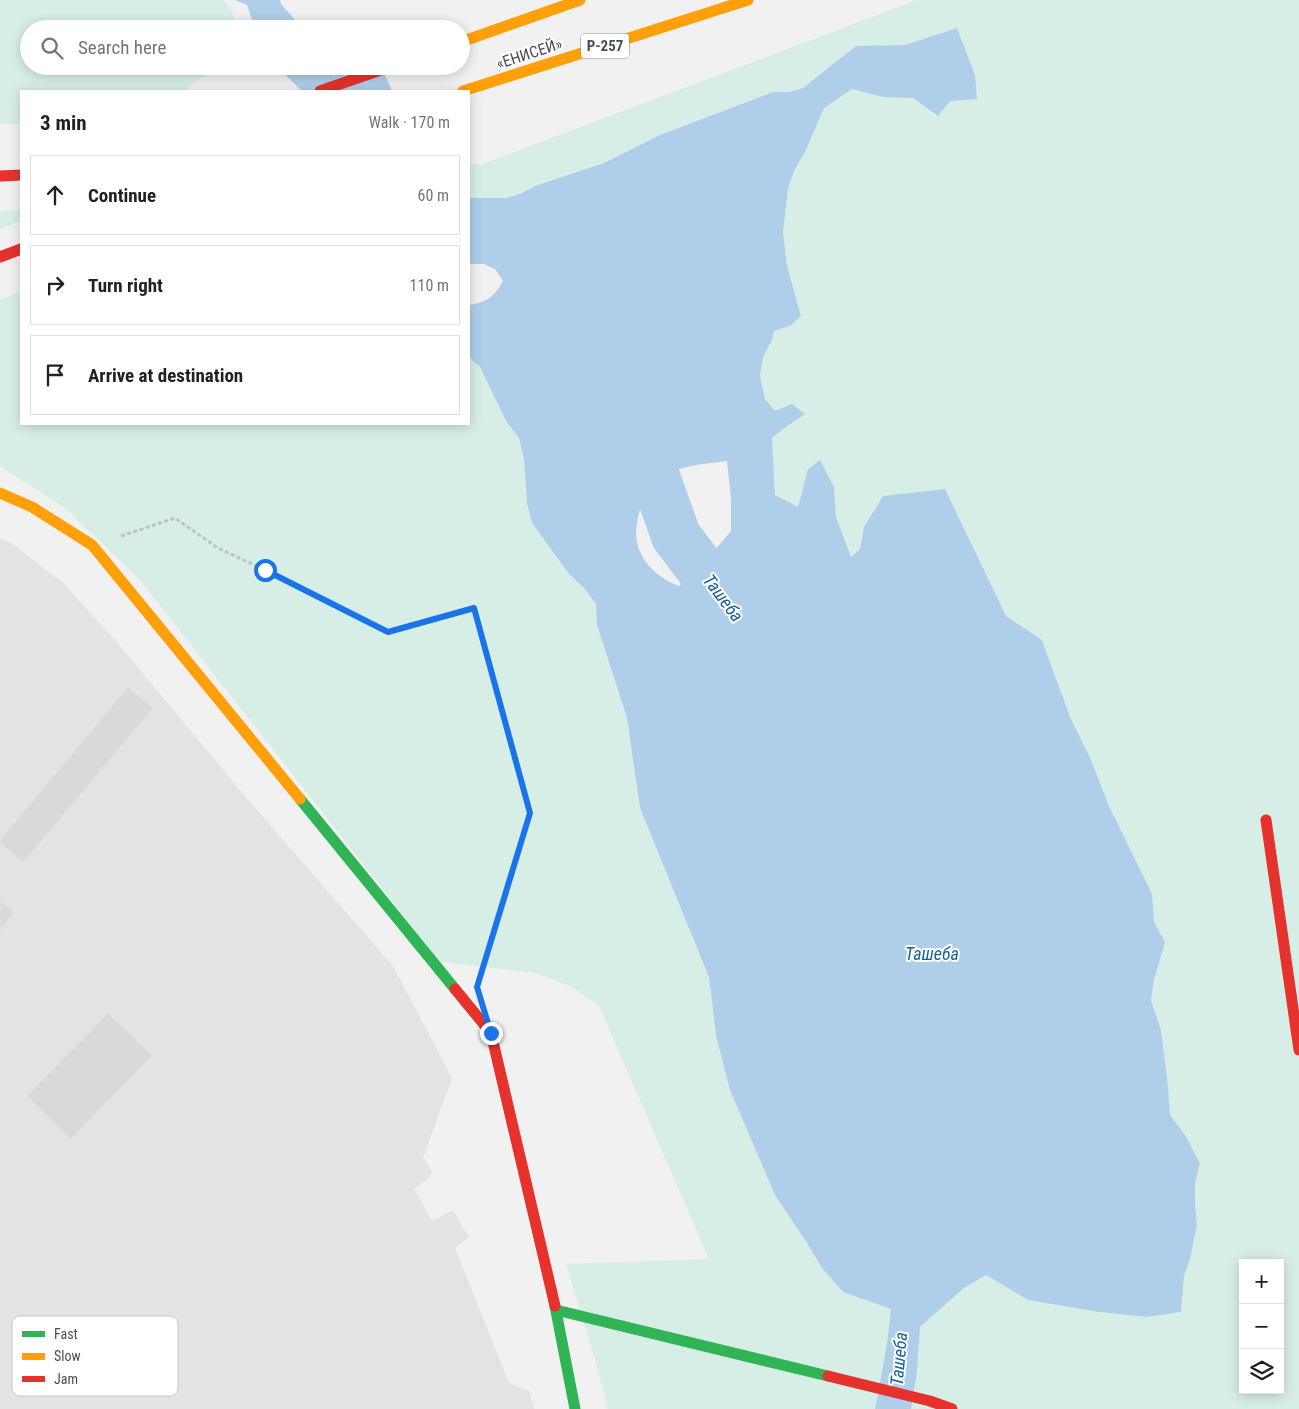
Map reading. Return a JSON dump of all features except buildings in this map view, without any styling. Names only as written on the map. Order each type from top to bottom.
[{"type":"main road","name":"«ЕНИСЕЙ»","points":[[470,39],[580,0]]},
{"type":"main road","name":"«ЕНИСЕЙ»","points":[[466,90],[748,0]]},
{"type":"main road","points":[[323,90],[366,75]]},
{"type":"main road","points":[[0,176],[20,175]]},
{"type":"main road","points":[[0,257],[20,249]]},
{"type":"main road","points":[[0,493],[32,507],[92,545],[491,1033],[556,1310],[574,1409]]},
{"type":"main road","points":[[1266,820],[1299,1050]]},
{"type":"main road","points":[[556,1310],[930,1401],[952,1409]]},
{"type":"path","points":[[92,545],[175,518],[218,548],[388,632],[474,608],[530,813],[480,978]]},
{"type":"shaded area","points":[[0,539],[11,543],[62,582],[115,640],[248,800],[393,966],[452,1078],[423,1158],[432,1171],[430,1177],[414,1189],[432,1221],[453,1210],[469,1237],[455,1248],[509,1383],[529,1391],[534,1409],[0,1409]]},
{"type":"green space","points":[[0,0],[223,0],[231,9],[235,20],[20,20],[20,75],[206,75],[184,90],[20,90],[20,124],[0,124]]},
{"type":"green space","points":[[917,0],[1299,0],[1299,1409],[911,1409],[917,1372],[920,1327],[964,1288],[986,1275],[1028,1300],[1099,1312],[1147,1317],[1181,1312],[1184,1276],[1190,1259],[1197,1225],[1195,1183],[1200,1163],[1185,1135],[1170,1115],[1161,1030],[1151,1000],[1154,980],[1165,942],[1154,922],[1152,894],[1109,806],[1091,760],[1070,717],[1042,640],[1006,616],[945,489],[864,527],[860,549],[851,557],[836,517],[834,487],[820,460],[808,469],[798,508],[775,495],[772,438],[783,429],[775,411],[765,399],[760,376],[763,357],[772,340],[774,331],[790,326],[801,315],[787,266],[783,232],[788,189],[794,171],[805,152],[824,108],[852,89],[883,97],[913,98],[937,116],[957,28],[905,45],[856,46],[803,88],[790,92],[773,92],[660,135],[604,163],[535,186],[507,198],[470,198],[470,165],[483,164]]},
{"type":"green space","points":[[20,210],[20,221],[0,229],[0,211]]},
{"type":"green space","points":[[20,292],[20,425],[470,425],[470,358],[480,367],[506,421],[519,438],[524,459],[527,503],[532,523],[569,574],[584,588],[596,604],[597,625],[627,718],[640,808],[709,977],[716,1035],[775,1195],[822,1268],[843,1292],[891,1309],[887,1344],[875,1409],[608,1409],[566,1264],[709,1259],[599,1006],[570,986],[536,973],[440,962],[140,580],[65,508],[0,466],[0,299]]},
{"type":"water","points":[[235,0],[280,0],[281,4],[295,20],[252,20],[247,5]]},
{"type":"water","name":"Ташеба","points":[[957,28],[975,75],[977,99],[950,101],[938,116],[913,98],[883,97],[852,89],[824,108],[805,152],[794,171],[788,189],[783,232],[787,266],[801,316],[790,326],[774,331],[772,340],[763,357],[760,376],[765,399],[775,411],[792,404],[805,414],[772,438],[775,495],[798,507],[808,469],[820,460],[834,487],[836,517],[851,557],[860,549],[864,527],[883,496],[945,489],[1006,616],[1042,640],[1070,717],[1091,760],[1109,806],[1152,894],[1154,922],[1165,942],[1154,980],[1151,1000],[1161,1030],[1170,1115],[1185,1135],[1200,1163],[1195,1183],[1197,1225],[1190,1259],[1184,1276],[1181,1312],[1147,1317],[1099,1312],[1028,1300],[986,1275],[964,1288],[920,1327],[917,1372],[911,1409],[875,1409],[887,1344],[891,1309],[843,1292],[822,1268],[775,1195],[730,1090],[716,1035],[709,977],[640,808],[627,718],[597,625],[596,604],[584,588],[569,574],[532,523],[527,503],[524,459],[519,438],[506,421],[480,367],[470,358],[470,305],[489,298],[503,281],[495,269],[484,264],[470,264],[470,198],[507,198],[535,186],[604,163],[660,135],[773,92],[790,92],[803,88],[856,46],[905,45]],"holes":[[[727,461],[731,499],[731,531],[703,564],[679,586],[670,582],[648,565],[639,549],[636,530],[647,484],[676,470],[695,465]]]},
{"type":"water","points":[[285,75],[385,75],[392,90],[301,90]]},
{"type":"waterway","name":"Ташеба","points":[[633,414],[676,536],[741,622]]},
{"type":"traffic: fast","points":[[300,799],[455,989]]},
{"type":"traffic: fast","points":[[555,1306],[575,1409]]},
{"type":"traffic: fast","points":[[556,1310],[828,1376]]},
{"type":"traffic: slow","points":[[470,39],[580,0]]},
{"type":"traffic: slow","points":[[466,90],[748,0]]},
{"type":"traffic: slow","points":[[0,493],[32,507],[92,545],[300,799]]},
{"type":"traffic: jam","points":[[323,90],[366,75]]},
{"type":"traffic: jam","points":[[0,176],[20,175]]},
{"type":"traffic: jam","points":[[0,257],[20,249]]},
{"type":"traffic: jam","points":[[1266,820],[1299,1050]]},
{"type":"traffic: jam","points":[[455,989],[491,1033],[555,1306]]},
{"type":"traffic: jam","points":[[828,1376],[930,1401],[952,1409]]},
{"type":"route","points":[[265,570],[388,632],[474,608],[530,813],[477,987],[491,1033]]}]
